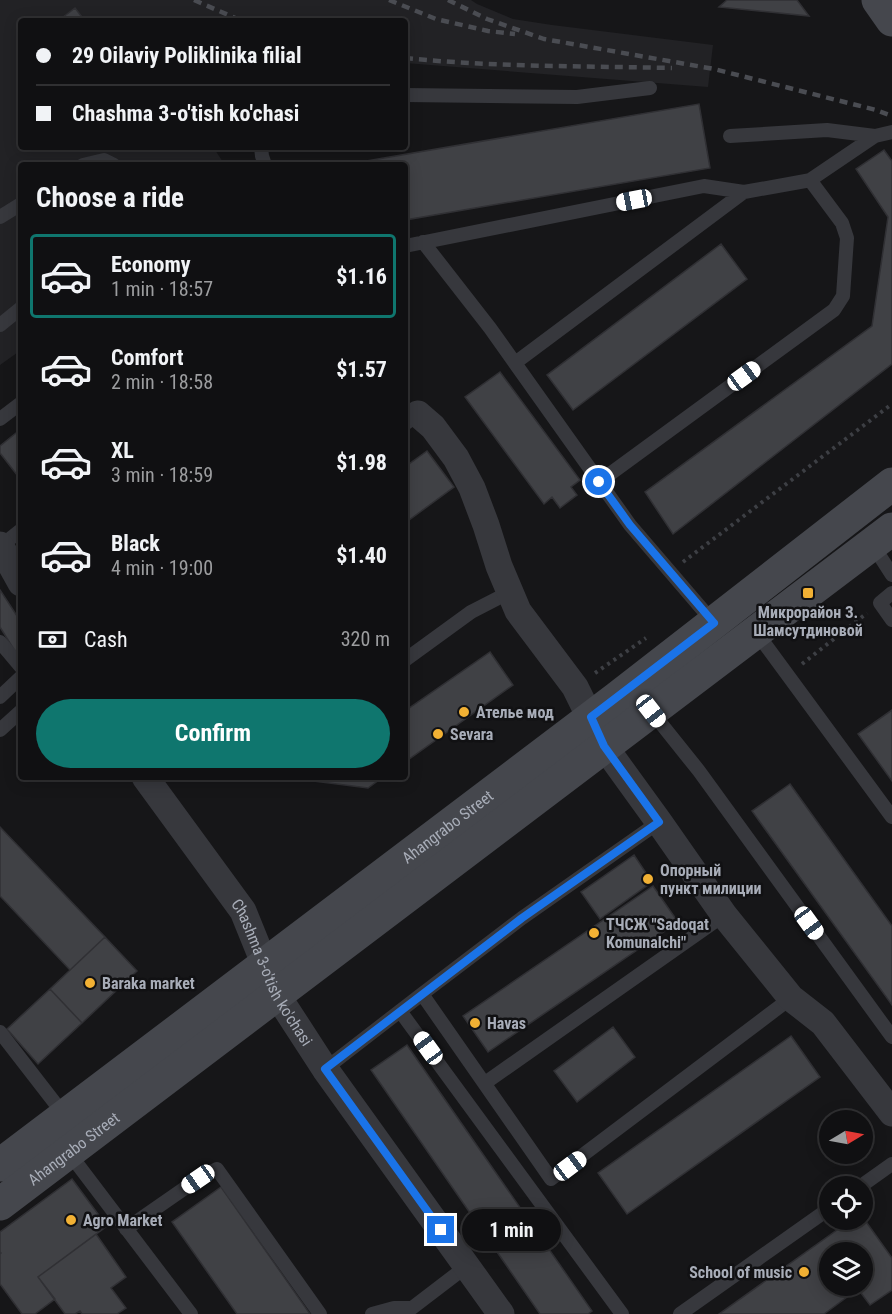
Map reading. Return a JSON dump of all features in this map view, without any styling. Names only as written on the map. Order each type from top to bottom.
[{"type":"main road","points":[[878,0],[892,20]]},
{"type":"main road","name":"Ahangrabo Street","points":[[0,1165],[66,1134],[277,995],[597,732],[714,623],[892,484]]},
{"type":"main road","name":"Ahangrabo Street","points":[[0,1204],[66,1134],[264,964],[597,732],[651,711],[882,537]]},
{"type":"street","points":[[409,416],[433,427],[456,458],[472,488],[499,566],[518,611],[575,687],[597,732],[659,822],[724,915],[791,998],[823,1023],[892,1113]]},
{"type":"street","points":[[0,545],[18,578]]},
{"type":"street","name":"Chashma 3-o'tish ko'chasi","points":[[147,780],[243,911],[277,995],[325,1069],[501,1314]]},
{"type":"lane","points":[[408,95],[577,97],[650,88]]},
{"type":"lane","points":[[730,136],[827,130],[875,136],[892,132]]},
{"type":"lane","points":[[408,245],[704,186],[744,192],[811,180],[875,136]]},
{"type":"lane","points":[[599,482],[834,310],[843,296],[847,237],[842,223],[811,180]]},
{"type":"lane","points":[[515,363],[744,192]]},
{"type":"lane","points":[[0,217],[18,206]]},
{"type":"lane","points":[[423,242],[490,328],[630,525],[714,623]]},
{"type":"lane","points":[[0,325],[18,310]]},
{"type":"lane","points":[[0,419],[18,405]]},
{"type":"lane","points":[[0,545],[18,532]]},
{"type":"lane","points":[[882,537],[892,575]]},
{"type":"lane","points":[[408,658],[471,612],[510,592]]},
{"type":"lane","points":[[892,593],[880,603],[892,620]]},
{"type":"lane","points":[[756,632],[892,817]]},
{"type":"lane","points":[[0,642],[18,663]]},
{"type":"lane","points":[[0,697],[18,681]]},
{"type":"lane","points":[[651,711],[699,771],[892,1037]]},
{"type":"lane","points":[[0,730],[18,714]]},
{"type":"lane","points":[[325,1069],[522,918],[659,822]]},
{"type":"lane","points":[[485,1083],[724,915]]},
{"type":"lane","points":[[422,994],[551,1179],[791,998]]},
{"type":"lane","points":[[400,1011],[622,1314]]},
{"type":"lane","points":[[0,1032],[126,1229],[191,1314]]},
{"type":"lane","points":[[873,1177],[892,1164]]},
{"type":"lane","points":[[126,1229],[198,1179],[217,1169],[320,1314]]},
{"type":"lane","points":[[680,1314],[819,1217]]},
{"type":"lane","points":[[372,1314],[394,1308],[412,1308],[467,1266]]},
{"type":"path","points":[[670,572],[892,404]]},
{"type":"path","points":[[787,675],[880,603]]},
{"type":"path","points":[[575,687],[650,635]]},
{"type":"shaded area","points":[[0,0],[471,0],[513,19],[713,45],[708,87],[408,63],[408,18],[18,18],[18,150],[215,150],[223,162],[18,162],[18,352],[0,365]]},
{"type":"building","points":[[727,0],[797,0],[809,16],[719,7]]},
{"type":"building","points":[[75,8],[83,18],[62,18]]},
{"type":"building","points":[[699,104],[710,168],[408,219],[408,162],[361,162]]},
{"type":"building","points":[[884,150],[892,161],[892,364],[673,534],[645,492],[872,326],[888,217],[856,169]]},
{"type":"building","points":[[721,244],[747,279],[573,410],[547,375]]},
{"type":"building","points":[[500,372],[580,480],[571,487],[577,495],[560,508],[552,497],[544,504],[465,397]]},
{"type":"building","points":[[18,431],[18,476],[0,453],[0,446]]},
{"type":"building","points":[[427,451],[454,487],[408,521],[408,465]]},
{"type":"building","points":[[0,590],[18,617],[18,652],[16,653],[0,627]]},
{"type":"building","points":[[490,652],[513,685],[408,760],[408,709]]},
{"type":"building","points":[[892,710],[892,781],[858,734]]},
{"type":"building","points":[[305,780],[379,780],[368,788]]},
{"type":"building","points":[[790,784],[892,926],[892,1005],[752,811]]},
{"type":"building","points":[[0,827],[105,937],[70,970],[0,896]]},
{"type":"building","points":[[634,855],[652,882],[600,919],[581,892]]},
{"type":"building","points":[[653,886],[678,922],[488,1052],[463,1016]]},
{"type":"building","points":[[105,937],[137,971],[82,1023],[50,989]]},
{"type":"building","points":[[50,989],[82,1023],[38,1064],[7,1029]]},
{"type":"building","points":[[613,1027],[635,1057],[577,1102],[554,1071]]},
{"type":"building","points":[[791,1036],[820,1077],[627,1214],[598,1173]]},
{"type":"building","points":[[407,1045],[592,1311],[588,1314],[540,1314],[371,1070]]},
{"type":"building","points":[[72,1179],[107,1226],[38,1277],[55,1299],[35,1314],[22,1314],[0,1284],[0,1232]]},
{"type":"building","points":[[221,1187],[310,1314],[237,1314],[172,1222]]},
{"type":"building","name":"School of music","points":[[837,1230],[872,1230],[892,1258],[892,1290],[870,1305],[863,1296],[873,1296],[873,1242],[820,1242]]},
{"type":"building","points":[[96,1234],[126,1277],[111,1288],[126,1308],[117,1314],[82,1314],[80,1311],[75,1314],[65,1314],[38,1277]]},
{"type":"building","name":"School of music","points":[[819,1243],[819,1296],[848,1296],[824,1314],[719,1314]]},
{"type":"railway","points":[[194,0],[235,18]]},
{"type":"railway","points":[[389,0],[436,19],[488,31],[515,34]]},
{"type":"railway","points":[[448,0],[487,19],[544,39],[714,69],[892,116]]},
{"type":"railway","points":[[408,58],[505,65],[672,68]]},
{"type":"place","name":"Микрорайон З. Шамсутдиновой","points":[[808,593]]},
{"type":"place","name":"Ателье мод","points":[[464,712]]},
{"type":"place","name":"Sevara","points":[[438,734]]},
{"type":"place","name":"Опорный пункт милиции","points":[[648,879]]},
{"type":"place","name":"ТЧСЖ \"Sadoqat Komunalchi\"","points":[[594,933]]},
{"type":"place","name":"Baraka market","points":[[90,983]]},
{"type":"place","name":"Havas","points":[[475,1023]]},
{"type":"place","name":"Agro Market","points":[[71,1220]]},
{"type":"place","name":"School of music","points":[[804,1272]]},
{"type":"route","points":[[441,1230],[325,1069],[522,918],[659,822],[604,746],[591,717],[714,623],[630,525],[599,482]]}]
